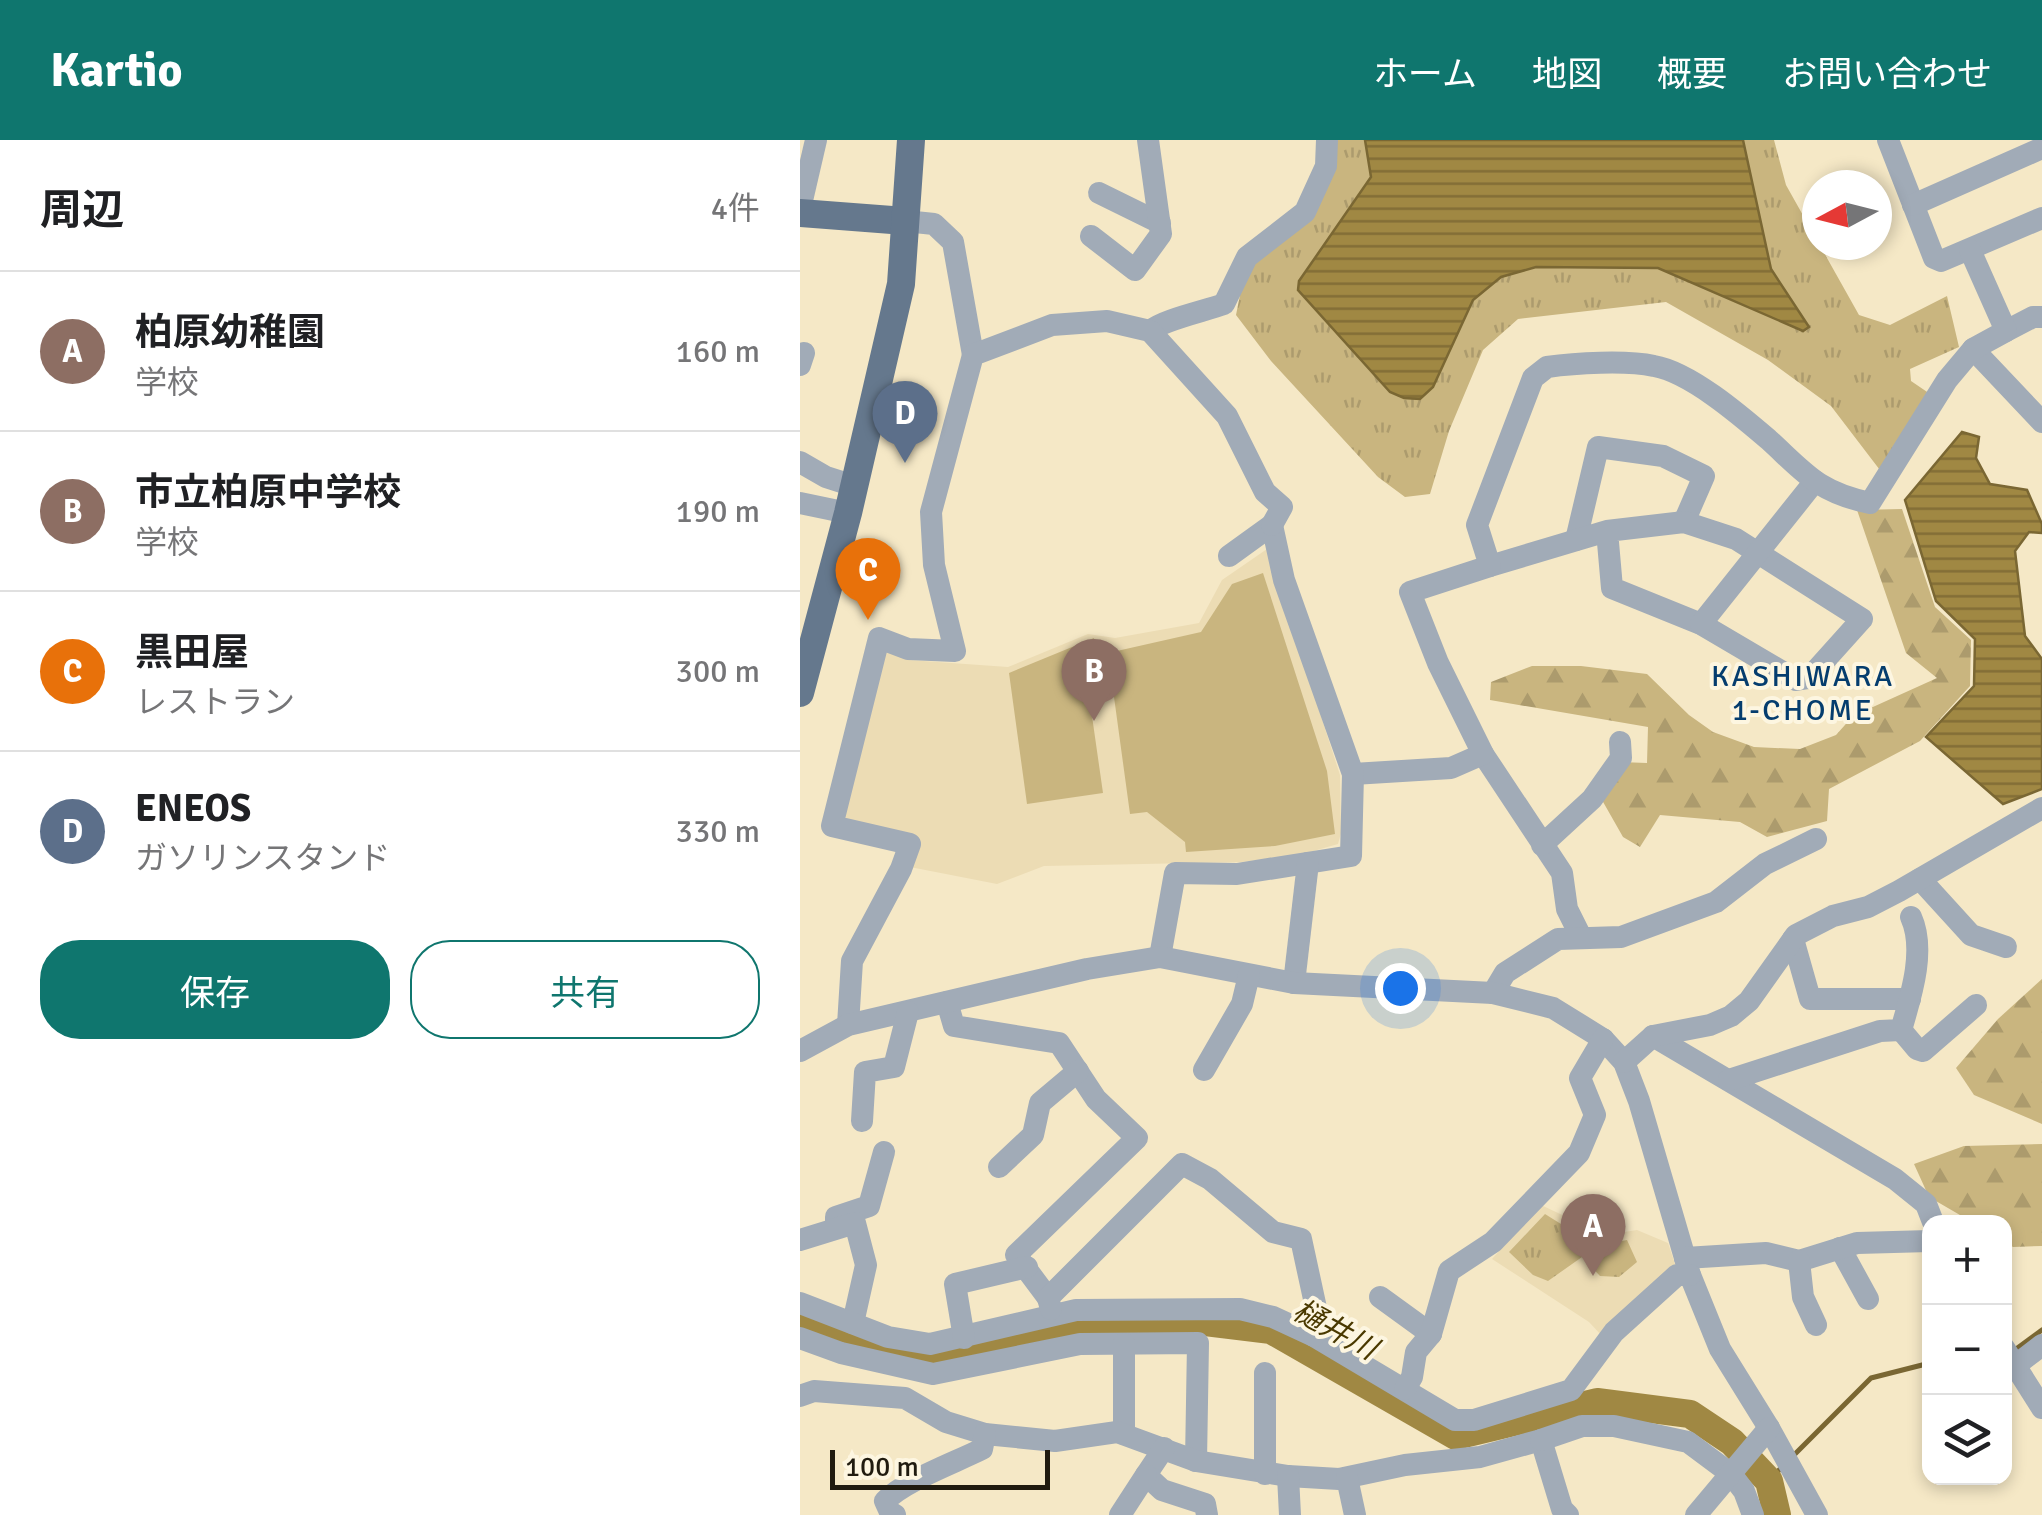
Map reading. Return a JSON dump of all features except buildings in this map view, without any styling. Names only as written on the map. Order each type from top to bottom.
[{"type":"main road","points":[[800,690],[851,500],[901,284],[911,140]]},
{"type":"main road","points":[[800,211],[906,222]]},
{"type":"street","points":[[800,211],[816,140]]},
{"type":"street","points":[[1091,236],[1135,270],[1162,234],[1148,140]]},
{"type":"street","points":[[1150,331],[1160,322],[1182,319],[1224,304],[1247,257],[1305,212],[1326,166],[1327,140]]},
{"type":"street","points":[[1893,142],[1934,258],[1941,260],[1970,250],[2042,218]]},
{"type":"street","points":[[1913,204],[2042,148]]},
{"type":"street","points":[[1099,192],[1160,222]]},
{"type":"street","points":[[848,1025],[852,961],[901,870],[910,844],[832,826],[879,638],[908,649],[955,651],[934,565],[930,512],[973,355],[953,242],[934,224],[906,222]]},
{"type":"street","points":[[1970,250],[2006,331]]},
{"type":"street","points":[[1490,566],[1477,525],[1534,378],[1547,367],[1655,366],[1687,380],[1750,424],[1814,482],[1836,496],[1870,503],[1947,380],[1973,350],[2042,317]]},
{"type":"street","points":[[973,355],[1052,325],[1107,321],[1150,331],[1227,416],[1265,492],[1282,507],[1272,524],[1229,556]]},
{"type":"street","points":[[1973,350],[2042,422]]},
{"type":"street","points":[[1576,540],[1598,447],[1663,456],[1704,476],[1684,522]]},
{"type":"street","points":[[800,462],[826,477],[851,500]]},
{"type":"street","points":[[1701,624],[1814,482]]},
{"type":"street","points":[[800,503],[851,500]]},
{"type":"street","points":[[1581,937],[1567,909],[1562,873],[1483,754],[1438,663],[1410,592],[1607,531],[1684,522],[1736,539],[1862,618],[1809,678],[1796,680],[1701,624],[1612,588],[1607,531]]},
{"type":"street","points":[[1160,956],[1175,873],[1237,874],[1351,856],[1353,774],[1284,580],[1272,524]]},
{"type":"street","points":[[1542,845],[1592,799],[1621,758],[1620,742]]},
{"type":"street","points":[[1353,774],[1451,768],[1483,754]]},
{"type":"street","points":[[1624,1062],[1654,1036],[1710,1025],[1731,1016],[1749,1001],[1793,940],[1834,916],[1868,907],[2037,811],[2042,837]]},
{"type":"street","points":[[1493,993],[1506,973],[1558,940],[1621,937],[1716,902],[1764,864],[1816,839]]},
{"type":"street","points":[[1294,983],[1308,863]]},
{"type":"street","points":[[1920,879],[1971,935],[2006,947]]},
{"type":"street","points":[[1910,917],[1918,932],[1902,1030],[1916,1050],[1923,1051],[1976,1005]]},
{"type":"street","points":[[1793,940],[1810,998],[1910,999]]},
{"type":"street","points":[[800,1051],[848,1025],[1160,956],[1294,983],[1493,993],[1553,1008],[1603,1040],[1624,1062],[1639,1100],[1687,1267],[1720,1348],[1764,1433],[1817,1515]]},
{"type":"street","points":[[1204,1070],[1242,1004],[1248,976]]},
{"type":"street","points":[[947,1002],[954,1026],[1058,1043],[1096,1099],[1137,1138],[1016,1255],[1050,1307]]},
{"type":"street","points":[[862,1121],[865,1072],[894,1067],[908,1012]]},
{"type":"street","points":[[1729,1080],[1880,1031],[1902,1030]]},
{"type":"street","points":[[1654,1036],[1895,1180],[1926,1204],[1930,1215]]},
{"type":"street","points":[[1404,1389],[1412,1377],[1416,1352],[1430,1334],[1449,1271],[1492,1242],[1579,1153],[1595,1115],[1580,1078],[1603,1040]]},
{"type":"street","points":[[999,1166],[1034,1135],[1040,1104],[1078,1071]]},
{"type":"street","points":[[835,1229],[836,1217],[870,1206],[884,1152]]},
{"type":"street","points":[[1050,1307],[1182,1164],[1210,1178],[1273,1232],[1301,1239],[1318,1322],[1314,1336]]},
{"type":"street","points":[[800,1240],[855,1223],[866,1265],[853,1323]]},
{"type":"street","points":[[800,1303],[888,1337],[930,1344],[964,1338],[1050,1307],[1240,1309],[1273,1317],[1314,1336],[1455,1420],[1474,1420],[1572,1390],[1614,1332],[1687,1267],[1766,1253],[1798,1261],[1883,1240],[1922,1240]]},
{"type":"street","points":[[1840,1248],[1868,1300]]},
{"type":"street","points":[[1798,1261],[1802,1298],[1816,1325]]},
{"type":"street","points":[[964,1338],[956,1284],[1027,1267]]},
{"type":"street","points":[[1380,1297],[1430,1334]]},
{"type":"street","points":[[800,1338],[841,1353],[933,1374],[1080,1344],[1198,1343],[1196,1461]]},
{"type":"street","points":[[1124,1344],[1124,1434]]},
{"type":"street","points":[[2012,1355],[2042,1345]]},
{"type":"street","points":[[2012,1359],[2042,1408]]},
{"type":"street","points":[[1265,1373],[1276,1475],[1290,1515]]},
{"type":"street","points":[[1572,1390],[1582,1426]]},
{"type":"street","points":[[800,1396],[814,1391],[905,1398],[946,1422],[985,1434],[1055,1441],[1124,1434],[1196,1461],[1276,1475],[1347,1478],[1404,1465],[1480,1457],[1582,1426],[1614,1426],[1688,1442],[1734,1470],[1752,1515]]},
{"type":"street","points":[[1696,1515],[1764,1433]]},
{"type":"street","points":[[896,1515],[885,1501],[899,1486],[917,1482],[982,1450],[985,1434]]},
{"type":"street","points":[[1541,1440],[1562,1513]]},
{"type":"street","points":[[1120,1515],[1164,1448]]},
{"type":"street","points":[[1146,1475],[1162,1490],[1205,1504],[1207,1515]]},
{"type":"street","points":[[1347,1478],[1355,1515]]},
{"type":"shaded area","points":[[1365,140],[1743,140],[1771,269],[1809,327],[1803,331],[1658,268],[1536,267],[1501,277],[1473,300],[1433,387],[1420,399],[1404,398],[1390,392],[1298,290],[1299,281],[1371,177]]},
{"type":"shaded area","points":[[1962,432],[1979,437],[1976,458],[1990,484],[2027,490],[2042,524],[2042,533],[2029,532],[2015,551],[2025,636],[2042,659],[2042,789],[2003,804],[1926,737],[1974,686],[1975,639],[1936,601],[1905,500]]},
{"type":"shaded area","points":[[1267,549],[1340,775],[1338,844],[1303,854],[1242,862],[1044,866],[997,884],[910,867],[917,837],[839,819],[885,648],[909,660],[1008,667],[1088,634],[1115,638],[1199,623],[1222,580]]},
{"type":"shaded area","points":[[1541,1205],[1605,1235],[1637,1230],[1668,1243],[1677,1270],[1603,1337],[1589,1322],[1492,1259]]},
{"type":"green space","points":[[1332,140],[1774,140],[1786,185],[1802,213],[1802,260],[1828,260],[1859,315],[1890,325],[1947,296],[1959,347],[1910,369],[1911,381],[1936,398],[1886,478],[1831,406],[1768,360],[1666,302],[1518,319],[1483,350],[1449,431],[1430,494],[1405,497],[1378,477],[1271,361],[1236,315],[1246,265],[1303,222]]},
{"type":"green space","points":[[1902,509],[1935,607],[1971,640],[1970,686],[1920,741],[1829,789],[1827,821],[1767,837],[1740,822],[1660,815],[1640,847],[1623,837],[1598,793],[1620,762],[1647,763],[1648,727],[1490,700],[1491,682],[1532,666],[1581,666],[1647,674],[1689,715],[1713,732],[1754,747],[1800,749],[1836,735],[1853,716],[1937,678],[1906,653],[1857,510]]},
{"type":"green space","points":[[1263,573],[1327,771],[1335,834],[1275,846],[1186,852],[1185,842],[1147,812],[1130,814],[1108,653],[1201,632],[1232,584]]},
{"type":"green space","points":[[1094,638],[1101,689],[1090,702],[1103,793],[1027,804],[1009,673]]},
{"type":"green space","points":[[2042,979],[2042,1124],[1974,1095],[1956,1068],[1998,1019]]},
{"type":"green space","points":[[2042,1144],[2042,1246],[2012,1246],[2012,1215],[1960,1215],[1929,1197],[1914,1164],[1964,1146]]},
{"type":"green space","points":[[1545,1214],[1596,1246],[1627,1240],[1637,1262],[1619,1277],[1600,1276],[1582,1257],[1548,1281],[1533,1275],[1509,1252]]},
{"type":"waterway","name":"樋井川","points":[[800,1324],[865,1345],[931,1358],[1061,1325],[1197,1321],[1271,1330],[1456,1436],[1597,1402],[1690,1414],[1732,1442],[1769,1481],[1777,1515]]},
{"type":"waterway","points":[[2012,1352],[2042,1330]]},
{"type":"waterway","points":[[1792,1457],[1871,1378],[1922,1365]]},
{"type":"waterway","points":[[1769,1481],[1781,1468]]},
{"type":"place","name":"ENEOS","points":[[905,463]]},
{"type":"place","name":"黒田屋","points":[[868,620]]},
{"type":"place","name":"市立柏原中学校","points":[[1094,721]]},
{"type":"place","name":"柏原幼稚園","points":[[1593,1276]]},
{"type":"district","name":"KASHIWARA 1-CHOME","points":[[1803,693]]}]
